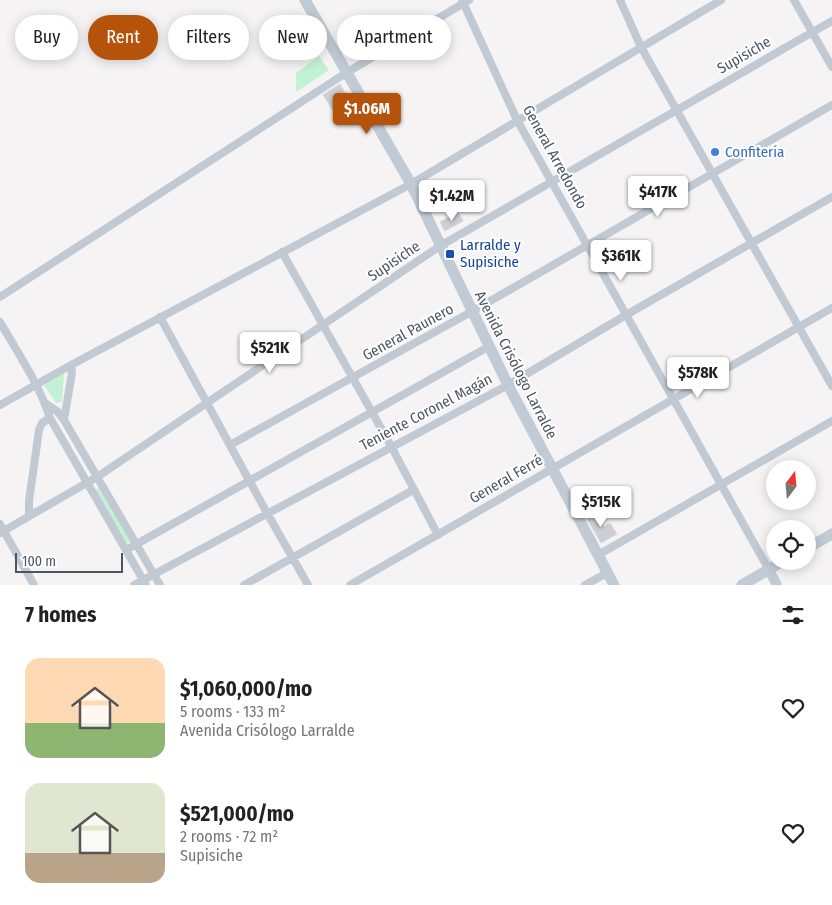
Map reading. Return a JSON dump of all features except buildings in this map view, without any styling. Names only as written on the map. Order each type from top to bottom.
[{"type":"main road","name":"Avenida Crisólogo Larralde","points":[[305,0],[411,184],[488,346],[614,585]]},
{"type":"main road","points":[[816,543],[832,534]]},
{"type":"main road","points":[[742,585],[769,570]]},
{"type":"street","points":[[620,0],[641,47],[832,386]]},
{"type":"street","points":[[0,405],[35,384],[411,184],[721,0]]},
{"type":"street","points":[[794,0],[832,67]]},
{"type":"street","points":[[0,297],[346,73],[465,1]]},
{"type":"street","name":"General Arredondo","points":[[465,1],[517,120],[766,565]]},
{"type":"street","name":"Supisiche","points":[[87,483],[440,246],[832,20]]},
{"type":"street","name":"General Paunero","points":[[230,445],[472,312],[832,104]]},
{"type":"street","name":"Teniente Coronel Magán","points":[[134,585],[145,582],[154,574],[508,385],[832,197]]},
{"type":"street","points":[[282,252],[372,411],[438,535]]},
{"type":"street","name":"General Ferré","points":[[350,585],[832,308]]},
{"type":"street","points":[[160,318],[308,585]]},
{"type":"street","points":[[0,322],[35,384],[50,418],[145,582]]},
{"type":"street","points":[[126,550],[488,346]]},
{"type":"street","points":[[64,420],[72,373],[71,365]]},
{"type":"street","points":[[45,404],[58,412],[64,420],[160,585]]},
{"type":"street","points":[[29,516],[29,501],[39,430],[42,423],[50,418]]},
{"type":"street","points":[[598,555],[832,421]]},
{"type":"street","points":[[34,585],[1,529],[29,516],[87,483]]},
{"type":"street","points":[[244,585],[413,490]]},
{"type":"street","name":"General Arredondo","points":[[769,570],[777,585]]},
{"type":"street","points":[[585,585],[607,573]]},
{"type":"green space","points":[[314,60],[322,60],[329,70],[296,92],[296,73]]},
{"type":"green space","points":[[64,374],[62,402],[56,403],[44,385]]},
{"type":"green space","points":[[97,488],[100,489],[130,540],[129,543],[125,543],[95,491]]},
{"type":"place","name":"Confitería","points":[[715,152]]},
{"type":"place","name":"Larralde y Supisiche","points":[[450,254]]}]
